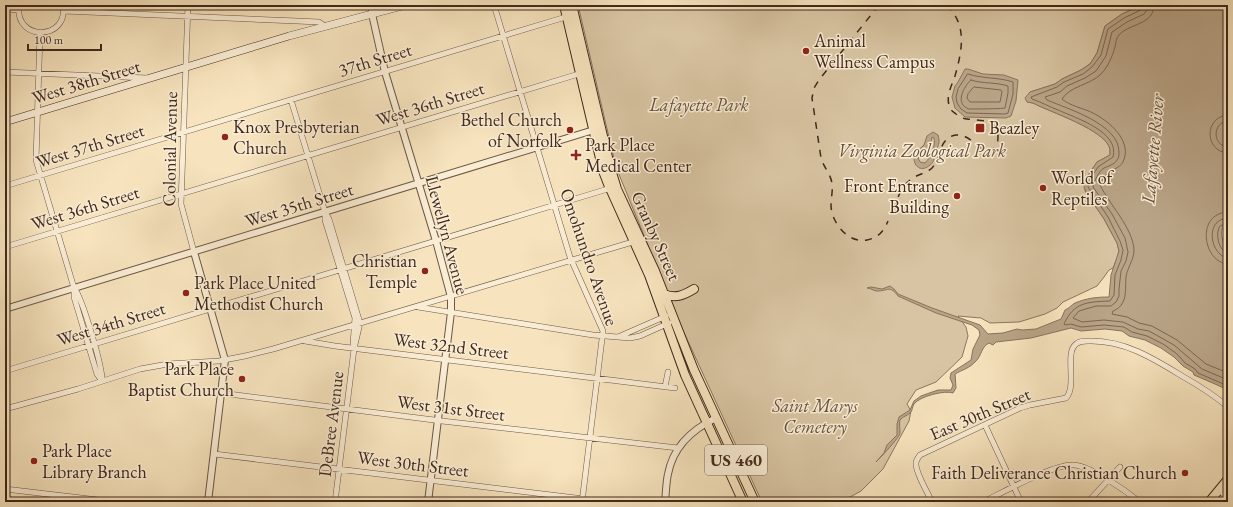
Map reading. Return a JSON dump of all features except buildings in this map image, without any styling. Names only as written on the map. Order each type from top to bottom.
[{"type":"main road","name":"West 38th Street","points":[[5,122],[325,26],[406,5]]},
{"type":"main road","name":"Granby Street","points":[[564,5],[570,15],[584,72],[597,129],[603,171],[613,187],[637,241],[664,294],[688,358],[716,418]]},
{"type":"main road","name":"Granby Street","points":[[570,15],[572,5]]},
{"type":"main road","name":"Granby Street","points":[[637,241],[685,375],[706,423]]},
{"type":"main road","points":[[664,294],[673,297],[680,297],[694,289]]},
{"type":"main road","name":"US 460","points":[[716,418],[755,502]]},
{"type":"main road","name":"US 460","points":[[706,423],[743,502]]},
{"type":"main road","points":[[1209,502],[1228,479]]},
{"type":"street","points":[[5,9],[19,7],[20,19],[26,27],[40,33],[50,31],[58,25],[64,11],[63,5]]},
{"type":"street","name":"Colonial Avenue","points":[[188,5],[181,204],[224,360],[208,502]]},
{"type":"street","name":"Llewellyn Avenue","points":[[372,5],[372,14],[385,72],[436,241],[451,297],[451,312],[428,502]]},
{"type":"street","name":"Omohundro Avenue","points":[[494,5],[572,261],[601,324],[603,336],[582,500]]},
{"type":"street","points":[[64,11],[319,22],[325,26]]},
{"type":"street","name":"37th Street","points":[[184,132],[570,15]]},
{"type":"street","points":[[40,33],[35,156],[74,288],[74,297],[92,345],[97,374],[102,381]]},
{"type":"street","points":[[5,72],[152,78]]},
{"type":"street","name":"West 36th Street","points":[[5,247],[584,72]]},
{"type":"street","name":"DeBree Avenue","points":[[291,100],[325,212],[325,220],[342,269],[357,324],[353,342],[354,349],[336,502]]},
{"type":"street","name":"West 35th Street","points":[[5,309],[597,129]]},
{"type":"street","name":"West 37th Street","points":[[5,186],[184,132]]},
{"type":"street","name":"West 34th Street","points":[[5,371],[613,187]]},
{"type":"street","points":[[5,409],[154,366],[224,360],[245,356],[451,297],[637,241]]},
{"type":"street","points":[[415,307],[603,336],[630,338],[640,336],[673,317]]},
{"type":"street","points":[[617,337],[673,317]]},
{"type":"street","name":"West 32nd Street","points":[[302,340],[354,349],[675,388]]},
{"type":"street","name":"East 30th Street","points":[[932,502],[916,468],[916,461],[918,457],[1030,405],[1063,399],[1068,395],[1070,386],[1072,349],[1076,344],[1082,341],[1106,342],[1142,352],[1201,387],[1228,407]]},
{"type":"street","points":[[665,387],[668,372]]},
{"type":"street","name":"West 31st Street","points":[[221,393],[678,448]]},
{"type":"street","points":[[665,502],[669,469],[678,448],[692,433],[716,418]]},
{"type":"street","points":[[985,425],[1021,502]]},
{"type":"street","name":"West 30th Street","points":[[214,454],[582,500],[610,502]]},
{"type":"street","points":[[983,502],[1058,467],[1072,465],[1085,468],[1107,480],[1140,502]]},
{"type":"street","points":[[1088,502],[1120,467]]},
{"type":"street","points":[[5,489],[94,501],[115,502]]},
{"type":"street","points":[[1219,489],[1228,499]]},
{"type":"green space","points":[[578,5],[1142,5],[1122,14],[1105,26],[1097,53],[1090,64],[1055,84],[1030,92],[1027,102],[1033,103],[1088,128],[1099,135],[1110,149],[1110,155],[1097,162],[1085,180],[1085,191],[1104,219],[1117,243],[1119,251],[1113,268],[1109,270],[1097,286],[1063,302],[1057,308],[1045,314],[1019,322],[990,323],[981,318],[958,316],[966,327],[968,336],[962,357],[936,382],[916,390],[907,404],[911,411],[909,421],[883,469],[861,491],[841,502],[762,502],[681,326],[616,167]]},
{"type":"water","name":"Lafayette River","points":[[1142,5],[1228,5],[1228,125],[1224,135],[1228,140],[1228,225],[1222,229],[1222,235],[1228,251],[1228,390],[1194,375],[1193,372],[1161,348],[1145,340],[1129,336],[1122,331],[1105,329],[1081,331],[1071,328],[1031,338],[996,342],[993,345],[989,343],[984,347],[978,359],[974,363],[955,374],[956,388],[953,393],[944,392],[933,394],[922,398],[914,404],[912,411],[900,420],[899,435],[890,448],[876,462],[884,453],[887,445],[897,435],[897,424],[899,417],[910,410],[914,401],[921,396],[938,390],[951,390],[953,385],[950,378],[951,373],[971,360],[973,349],[980,335],[979,330],[972,325],[936,313],[898,296],[889,289],[874,291],[867,288],[871,287],[882,289],[890,286],[898,294],[980,325],[988,334],[1003,333],[1017,329],[1036,329],[1061,319],[1065,310],[1075,303],[1092,298],[1109,297],[1111,275],[1119,251],[1117,243],[1104,219],[1084,187],[1085,180],[1097,162],[1110,155],[1110,149],[1099,135],[1088,128],[1033,103],[1027,102],[1025,98],[1030,92],[1055,84],[1090,64],[1097,53],[1105,26],[1122,14]]},
{"type":"water","points":[[965,69],[983,74],[1004,75],[1018,80],[1016,101],[1011,116],[1006,118],[965,117],[955,108],[952,97],[955,86]]},
{"type":"water","points":[[933,132],[938,135],[939,143],[932,164],[926,168],[920,168],[915,164],[914,157],[915,153],[924,145],[927,136]],"holes":[[[932,137],[934,138],[934,147],[929,158],[925,163],[920,162],[918,158],[930,147]]]},
{"type":"railway","points":[[879,5],[819,80],[814,88],[812,98],[821,158],[831,180],[831,205],[837,225],[853,239],[867,240],[880,234],[888,221]]},
{"type":"railway","points":[[893,210],[900,192],[906,184],[913,178],[932,168],[943,144],[950,137],[956,135],[968,138],[987,151],[995,147],[997,143],[997,130],[991,123],[963,118],[958,116],[949,107],[949,94],[960,57],[961,38],[958,21],[953,12],[946,5]]},
{"type":"place","name":"Animal Wellness Campus","points":[[806,51]]},
{"type":"place","name":"Beazley","points":[[980,128]]},
{"type":"place","name":"Bethel Church of Norfolk","points":[[570,130]]},
{"type":"place","name":"Knox Presbyterian Church","points":[[225,137]]},
{"type":"place","name":"Park Place Medical Center","points":[[576,155]]},
{"type":"place","name":"World of Reptiles","points":[[1043,188]]},
{"type":"place","name":"Front Entrance Building","points":[[957,196]]},
{"type":"place","name":"Christian Temple","points":[[425,271]]},
{"type":"place","name":"Park Place United Methodist Church","points":[[186,293]]},
{"type":"place","name":"Park Place Baptist Church","points":[[242,379]]},
{"type":"place","name":"Park Place Library Branch","points":[[34,461]]},
{"type":"place","name":"Faith Deliverance Christian Church","points":[[1185,473]]},
{"type":"park label","name":"Lafayette Park","points":[[699,105]]},
{"type":"park label","name":"Virginia Zoological Park","points":[[922,151]]},
{"type":"park label","name":"Saint Marys Cemetery","points":[[815,416]]}]
